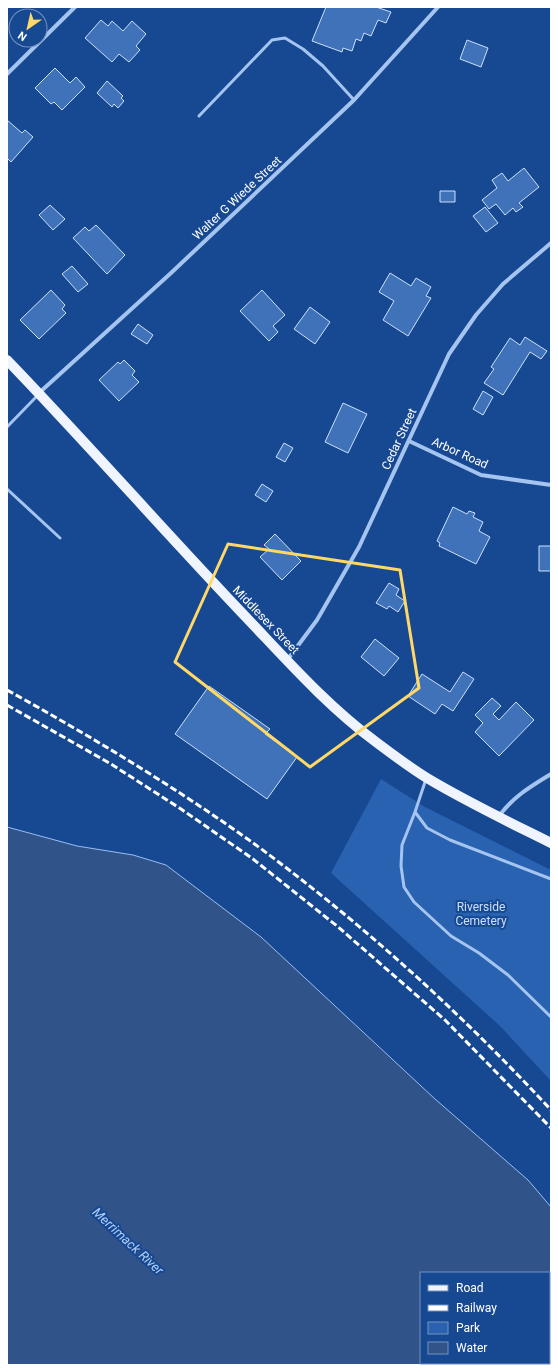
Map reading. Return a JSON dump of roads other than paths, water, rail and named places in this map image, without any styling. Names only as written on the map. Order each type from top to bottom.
[{"type":"main road","name":"Middlesex Street","points":[[7,360],[221,591],[335,709],[375,741],[426,777],[551,843]]},
{"type":"street","points":[[7,74],[75,7]]},
{"type":"street","name":"Walter G Wiede Street","points":[[39,393],[177,268],[354,100],[438,7]]},
{"type":"street","name":"Cedar Street","points":[[287,660],[316,620],[359,547],[449,354],[476,315],[503,284],[551,243]]},
{"type":"street","name":"Arbor Road","points":[[409,441],[481,475],[551,486]]},
{"type":"street","points":[[498,816],[524,790],[551,774]]},
{"type":"lane","points":[[198,116],[272,40],[285,38],[303,49],[323,66],[354,100]]},
{"type":"lane","points":[[7,427],[39,393]]},
{"type":"lane","points":[[7,489],[60,538]]},
{"type":"lane","points":[[426,777],[416,812],[402,846],[401,866],[404,887],[414,902],[451,936],[479,953],[508,975],[551,1017]]},
{"type":"lane","points":[[416,812],[427,828],[450,840],[551,879]]},
{"type":"water","name":"Merrimack River","points":[[7,827],[77,846],[133,855],[166,865],[261,937],[435,1099],[528,1180],[551,1207],[551,1365],[7,1365]]},
{"type":"railway","points":[[7,690],[168,785],[260,848],[299,878],[375,940],[448,1005],[551,1110]]},
{"type":"railway","points":[[7,705],[111,764],[181,809],[253,859],[337,926],[445,1020],[551,1128]]},
{"type":"park label","name":"Riverside Cemetery","points":[[481,914]]}]
